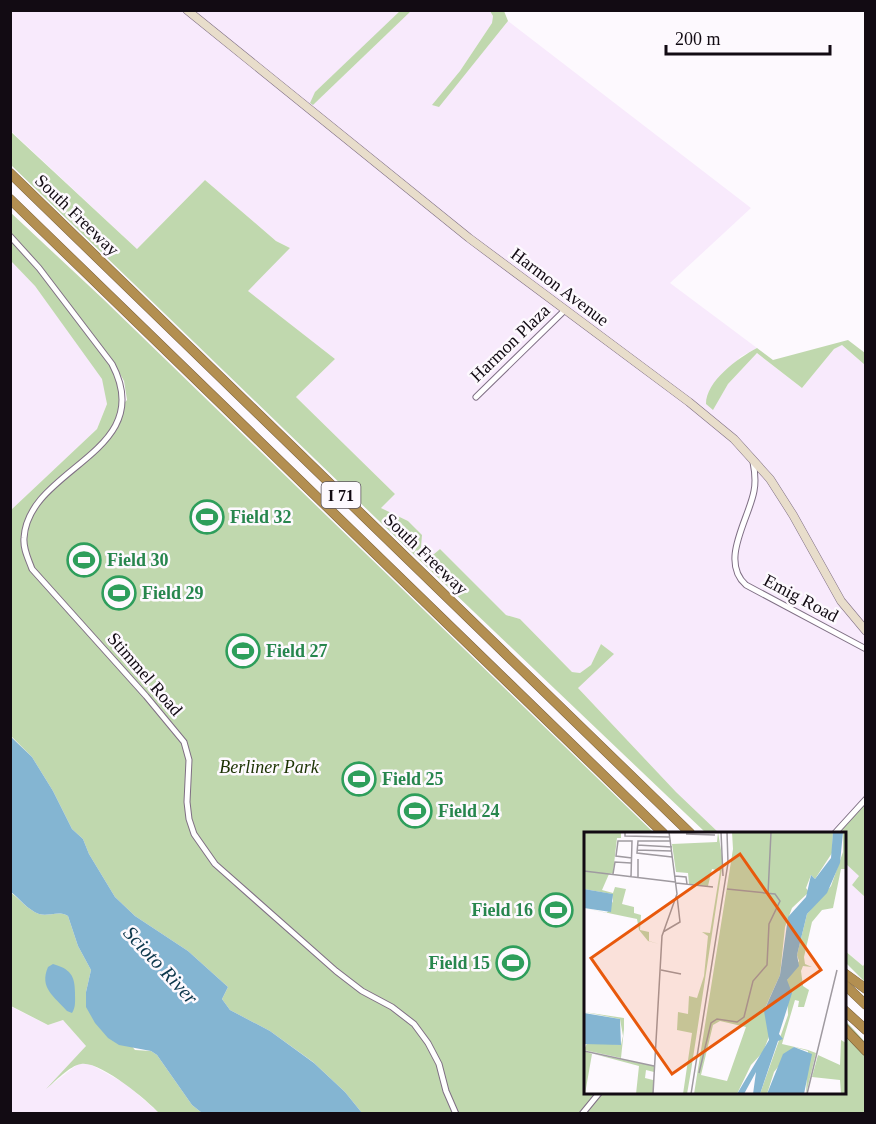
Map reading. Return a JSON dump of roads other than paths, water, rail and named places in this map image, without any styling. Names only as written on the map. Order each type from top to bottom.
[{"type":"highway","name":"South Freeway","points":[[10,173],[689,832]]},
{"type":"highway","name":"South Freeway","points":[[10,200],[141,324],[662,832]]},
{"type":"highway","points":[[846,975],[866,989]]},
{"type":"highway","points":[[846,986],[866,1005]]},
{"type":"highway","points":[[846,1012],[866,1030]]},
{"type":"highway","points":[[846,1030],[866,1051]]},
{"type":"main road","name":"Harmon Avenue","points":[[187,10],[455,228],[714,421],[753,458],[786,504],[841,601],[866,631]]},
{"type":"street","name":"Stimmel Road","points":[[10,236],[39,268],[112,364],[120,379],[123,396],[117,424],[107,438],[45,495],[33,511],[26,526],[24,538],[25,550],[32,568],[184,742],[189,760],[187,802],[189,819],[194,834],[214,864],[336,971],[362,991],[392,1007],[414,1024],[428,1043],[439,1065],[446,1091],[456,1113]]},
{"type":"street","name":"Harmon Plaza","points":[[476,397],[565,310]]},
{"type":"street","name":"Emig Road","points":[[753,458],[754,491],[736,551],[735,567],[740,580],[866,649]]},
{"type":"street","points":[[836,832],[866,799]]},
{"type":"street","points":[[582,1113],[598,1094]]},
{"type":"water","name":"Scioto River","points":[[10,736],[32,757],[53,791],[72,829],[83,839],[89,854],[115,897],[135,916],[188,951],[228,987],[222,999],[230,1010],[270,1031],[314,1063],[345,1092],[362,1113],[202,1113],[192,1105],[157,1055],[151,1051],[119,1045],[108,1038],[95,1023],[86,1007],[86,992],[91,970],[78,946],[68,916],[39,914],[11,892]]},
{"type":"water","points":[[53,964],[64,968],[73,977],[75,1001],[72,1013],[57,1001],[45,981],[48,967]]},
{"type":"place","name":"Field 32","points":[[207,517]]},
{"type":"place","name":"Field 30","points":[[84,560]]},
{"type":"place","name":"Field 29","points":[[119,593]]},
{"type":"place","name":"Field 27","points":[[243,651]]},
{"type":"place","name":"Field 25","points":[[359,779]]},
{"type":"place","name":"Field 24","points":[[415,811]]},
{"type":"place","name":"Field 16","points":[[556,910]]},
{"type":"place","name":"Field 15","points":[[513,963]]},
{"type":"park label","name":"Berliner Park","points":[[269,767]]}]
